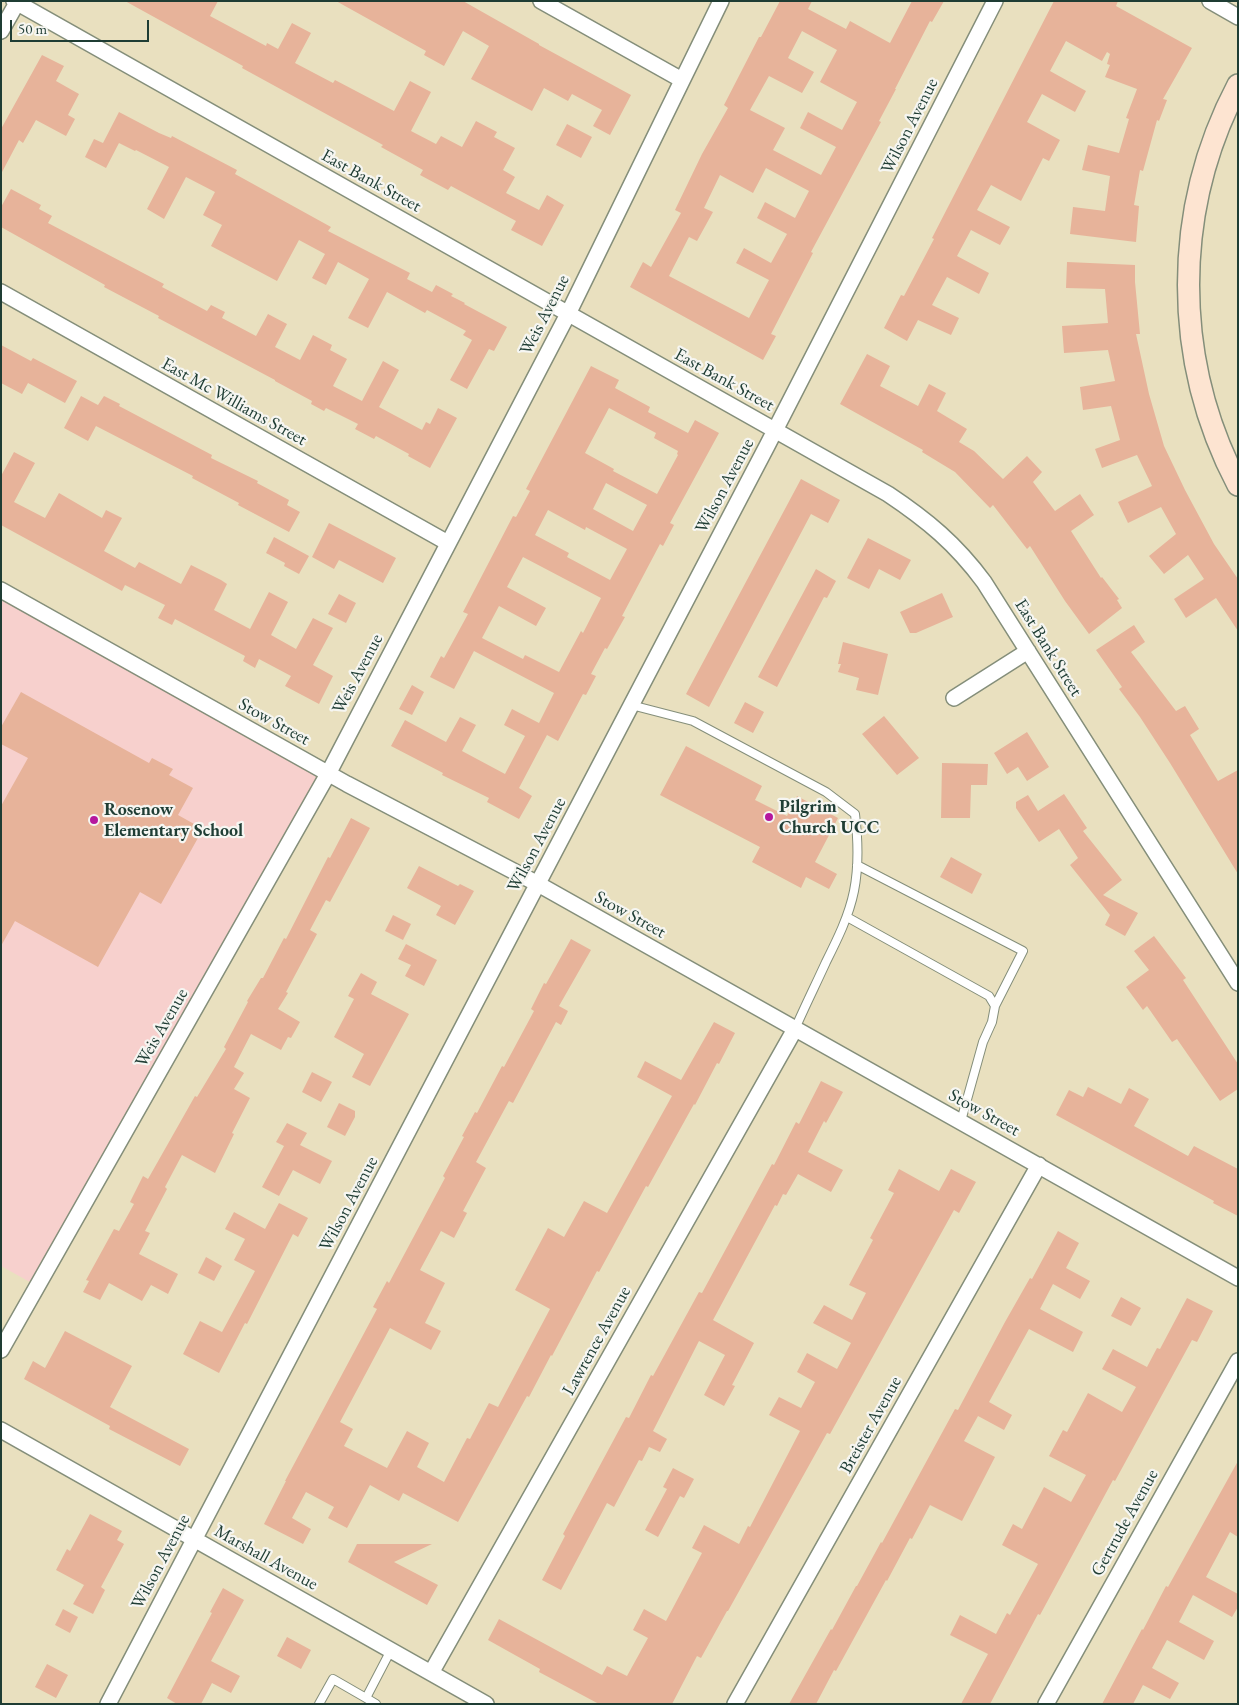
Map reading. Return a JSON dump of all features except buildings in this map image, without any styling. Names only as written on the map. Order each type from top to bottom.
[{"type":"street","points":[[541,1],[682,80]]},
{"type":"street","name":"Weis Avenue","points":[[1,1350],[328,774],[568,314],[721,1]]},
{"type":"street","name":"Wilson Avenue","points":[[108,1704],[775,430],[995,1]]},
{"type":"street","points":[[1210,1],[1238,16]]},
{"type":"street","points":[[1,31],[16,2]]},
{"type":"street","name":"East Bank Street","points":[[16,2],[888,494],[934,526],[972,566],[1028,651],[1238,983]]},
{"type":"street","points":[[1238,85],[1217,131],[1201,180],[1190,239],[1188,290],[1192,349],[1202,393],[1218,442],[1238,484]]},
{"type":"street","name":"East Mc Williams Street","points":[[1,292],[448,543]]},
{"type":"street","name":"Stow Street","points":[[1,590],[328,774],[538,884],[1238,1278]]},
{"type":"street","points":[[954,698],[1028,651]]},
{"type":"street","name":"Lawrence Avenue","points":[[431,1673],[795,1028]]},
{"type":"street","name":"Breister Avenue","points":[[735,1704],[1039,1165]]},
{"type":"street","name":"Gertrude Avenue","points":[[1046,1704],[1238,1361]]},
{"type":"street","name":"Marshall Avenue","points":[[1,1430],[486,1704]]},
{"type":"lane","points":[[631,705],[692,721],[826,792],[855,814],[858,833],[857,865],[854,891],[847,917],[795,1028]]},
{"type":"lane","points":[[857,865],[1023,951],[995,1006],[992,1022],[983,1042],[961,1122]]},
{"type":"lane","points":[[847,917],[989,996],[995,1006]]},
{"type":"lane","points":[[366,1698],[391,1650]]},
{"type":"lane","points":[[319,1704],[333,1679],[376,1704]]},
{"type":"shaded area","points":[[1,590],[328,774],[37,1286],[1,1266]]},
{"type":"place","name":"Pilgrim Church UCC","points":[[769,817]]},
{"type":"place","name":"Rosenow Elementary School","points":[[94,820]]}]
